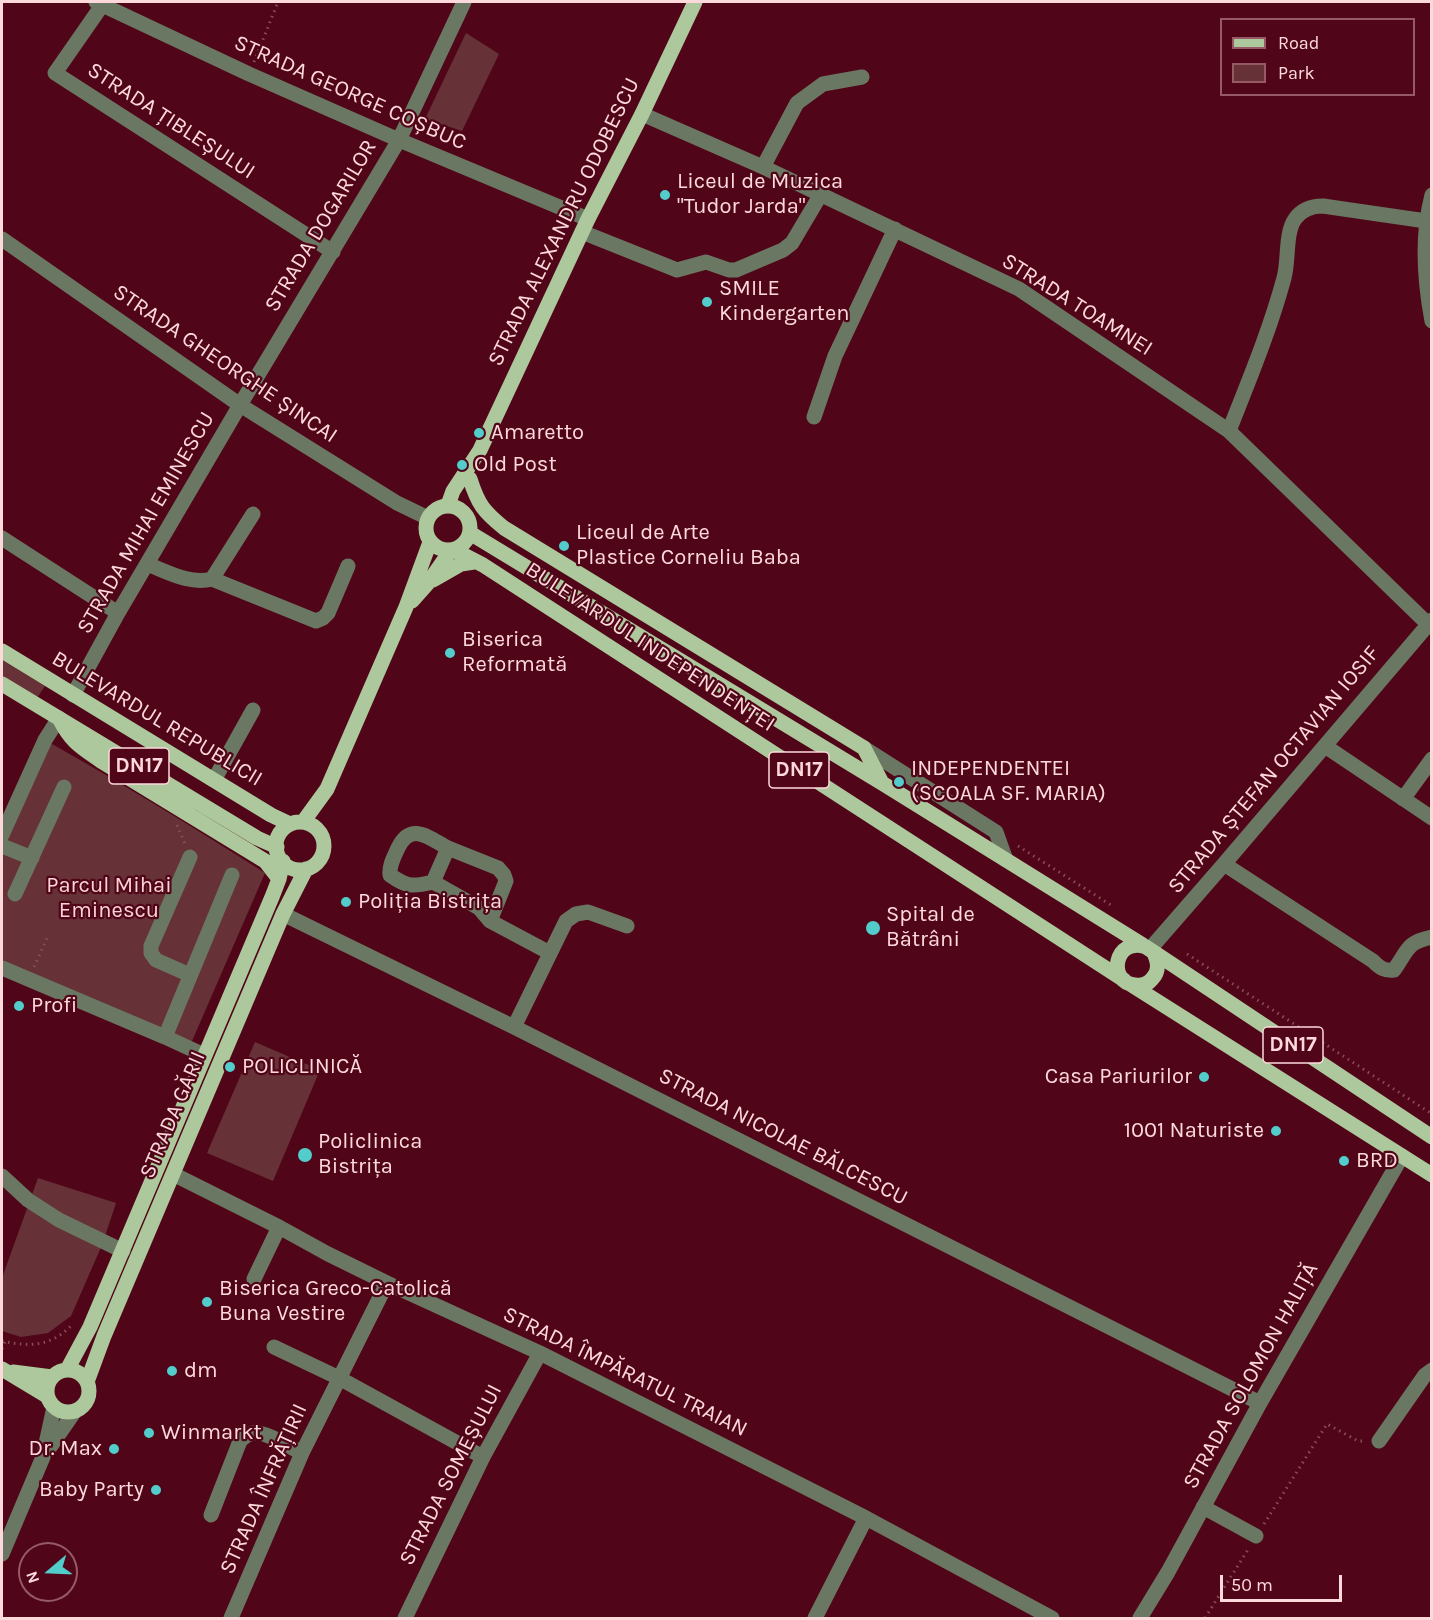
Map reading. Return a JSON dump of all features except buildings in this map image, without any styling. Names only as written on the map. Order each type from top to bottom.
[{"type":"main road","name":"STRADA ALEXANDRU ODOBESCU","points":[[448,505],[453,491],[474,461],[585,225],[642,114],[695,2]]},
{"type":"main road","name":"STRADA ALEXANDRU ODOBESCU","points":[[463,510],[474,461]]},
{"type":"main road","points":[[470,479],[486,513],[504,528],[864,748],[882,783]]},
{"type":"main road","points":[[303,825],[324,841],[322,855],[318,861],[306,869],[297,869],[289,867],[280,854],[280,834],[303,825],[327,789],[406,607],[430,542],[426,526],[428,518],[440,506],[456,506],[463,510],[471,524],[467,540],[453,550],[428,584],[406,607]]},
{"type":"main road","name":"BULEVARDUL INDEPENDENȚEI","points":[[470,533],[882,783],[1149,949],[1431,1137]]},
{"type":"main road","name":"BULEVARDUL INDEPENDENȚEI","points":[[430,542],[441,549],[453,550],[503,578],[1127,982],[1431,1175]]},
{"type":"main road","points":[[428,584],[461,564],[474,562]]},
{"type":"main road","name":"BULEVARDUL REPUBLICII","points":[[2,651],[271,815],[303,825]]},
{"type":"main road","name":"DN17","points":[[2,684],[280,854]]},
{"type":"main road","points":[[59,718],[74,742],[266,861],[279,879]]},
{"type":"main road","name":"STRADA GĂRII","points":[[67,1370],[90,1328],[279,879],[280,854]]},
{"type":"main road","name":"STRADA GĂRII","points":[[75,1411],[82,1407],[88,1398],[87,1382],[104,1336],[283,914],[306,869]]},
{"type":"main road","points":[[1130,946],[1149,949],[1157,960],[1156,975],[1151,981],[1137,986],[1127,982],[1119,975],[1117,968],[1120,955],[1130,946]]},
{"type":"main road","points":[[4,1370],[52,1377],[57,1372],[75,1371],[81,1374],[87,1382]]},
{"type":"main road","points":[[4,1370],[61,1411],[68,1413],[75,1411]]},
{"type":"main road","name":"STRADA GĂRII","points":[[51,1402],[48,1383],[52,1377]]},
{"type":"street","name":"STRADA DOGARILOR","points":[[240,405],[399,140],[464,2]]},
{"type":"street","name":"STRADA GEORGE COȘBUC","points":[[105,4],[249,74],[585,225],[677,270],[706,262],[729,270],[736,270],[783,250],[792,243],[821,194]]},
{"type":"street","name":"STRADA ȚIBLEȘULUI","points":[[105,4],[55,73],[333,252]]},
{"type":"street","points":[[764,167],[797,103],[823,84],[862,77]]},
{"type":"street","name":"STRADA TOAMNEI","points":[[642,114],[764,167],[1019,289],[1229,431],[1430,622]]},
{"type":"street","points":[[1431,195],[1426,221],[1424,255],[1426,291],[1431,321]]},
{"type":"street","points":[[1229,431],[1270,327],[1285,274],[1291,227],[1296,217],[1304,210],[1314,206],[1323,206],[1426,221]]},
{"type":"street","points":[[814,417],[835,356],[895,230]]},
{"type":"street","name":"STRADA GHEORGHE ȘINCAI","points":[[2,239],[240,405],[397,503],[428,518]]},
{"type":"street","name":"STRADA MIHAI EMINESCU","points":[[73,695],[118,613],[240,405]]},
{"type":"street","points":[[212,579],[253,514]]},
{"type":"street","points":[[2,538],[118,613]]},
{"type":"street","points":[[147,564],[187,579],[197,581],[212,579],[316,621],[328,613],[348,566]]},
{"type":"street","name":"STRADA ȘTEFAN OCTAVIAN IOSIF","points":[[1149,949],[1430,622]]},
{"type":"street","points":[[214,780],[253,710]]},
{"type":"street","points":[[2,835],[45,741],[59,718]]},
{"type":"street","points":[[1325,746],[1431,818]]},
{"type":"street","points":[[864,748],[996,832],[1006,860]]},
{"type":"street","points":[[1403,799],[1431,759]]},
{"type":"street","points":[[15,894],[64,787]]},
{"type":"street","points":[[490,921],[506,881],[498,868],[448,848],[419,833],[409,834],[402,839],[389,867],[390,875],[405,886],[433,882],[479,908],[490,921],[550,953]]},
{"type":"street","points":[[2,846],[32,858]]},
{"type":"street","points":[[433,882],[448,848]]},
{"type":"street","points":[[190,857],[151,946],[151,953],[156,960],[190,975]]},
{"type":"street","points":[[1224,864],[1386,971],[1394,970],[1410,945],[1431,937]]},
{"type":"street","points":[[165,1037],[232,875]]},
{"type":"street","points":[[514,1027],[566,921],[576,914],[588,912],[627,926]]},
{"type":"street","name":"STRADA NICOLAE BĂLCESCU","points":[[283,914],[514,1027],[1260,1403]]},
{"type":"street","points":[[2,968],[204,1055]]},
{"type":"street","name":"STRADA SOLOMON HALIȚĂ","points":[[1140,1618],[1402,1156]]},
{"type":"street","name":"STRADA ÎMPĂRATUL TRAIAN","points":[[172,1174],[387,1283],[540,1353],[866,1518],[1052,1618]]},
{"type":"street","points":[[2,1176],[28,1200],[59,1220],[123,1251]]},
{"type":"street","points":[[254,1279],[279,1227]]},
{"type":"street","name":"STRADA ÎNFRĂȚIRII","points":[[231,1618],[302,1453],[387,1283]]},
{"type":"street","points":[[274,1347],[339,1378],[483,1456]]},
{"type":"street","name":"STRADA SOMEȘULUI","points":[[405,1618],[483,1456],[540,1353]]},
{"type":"street","points":[[1379,1441],[1425,1375],[1431,1370]]},
{"type":"street","name":"STRADA GĂRII","points":[[43,1457],[51,1402]]},
{"type":"street","name":"STRADA GĂRII","points":[[2,1554],[43,1457],[75,1411]]},
{"type":"street","points":[[211,1515],[240,1441],[246,1435],[261,1432],[302,1453]]},
{"type":"street","points":[[1203,1507],[1256,1536]]},
{"type":"street","points":[[815,1618],[866,1518]]},
{"type":"path","points":[[249,74],[278,2]]},
{"type":"path","points":[[177,825],[190,857]]},
{"type":"path","points":[[28,980],[48,936]]},
{"type":"path","points":[[2,1349],[3,1341],[24,1345],[49,1341],[74,1324]]},
{"type":"path","points":[[1205,1618],[1327,1424],[1358,1442],[1379,1441]]},
{"type":"green space","points":[[466,33],[499,54],[462,131],[425,119]]},
{"type":"green space","points":[[2,660],[45,686],[37,698],[2,677]]},
{"type":"green space","name":"Parcul Mihai Eminescu","points":[[45,740],[156,805],[265,873],[189,1048],[2,968],[2,835]]},
{"type":"green space","points":[[255,1042],[320,1070],[273,1181],[207,1153]]},
{"type":"green space","points":[[38,1178],[116,1203],[102,1245],[71,1316],[48,1333],[21,1337],[2,1331],[2,1278]]},
{"type":"place","name":"Liceul de Muzica \"Tudor Jarda\"","points":[[665,195]]},
{"type":"place","name":"SMILE Kindergarten","points":[[707,302]]},
{"type":"place","name":"Amaretto","points":[[479,433]]},
{"type":"place","name":"Old Post","points":[[462,465]]},
{"type":"place","name":"Liceul de Arte Plastice Corneliu Baba","points":[[564,546]]},
{"type":"place","name":"Biserica Reformată","points":[[450,653]]},
{"type":"place","name":"INDEPENDENTEI (SCOALA SF. MARIA)","points":[[899,782]]},
{"type":"place","name":"Poliția Bistrița","points":[[346,902]]},
{"type":"place","name":"Spital de Bătrâni","points":[[873,928]]},
{"type":"place","name":"Profi","points":[[19,1006]]},
{"type":"place","name":"POLICLINICĂ","points":[[230,1067]]},
{"type":"place","name":"Casa Pariurilor","points":[[1204,1077]]},
{"type":"place","name":"1001 Naturiste","points":[[1276,1131]]},
{"type":"place","name":"Policlinica Bistrița","points":[[305,1155]]},
{"type":"place","name":"BRD","points":[[1344,1161]]},
{"type":"place","name":"Biserica Greco-Catolică Buna Vestire","points":[[207,1302]]},
{"type":"place","name":"dm","points":[[172,1371]]},
{"type":"place","name":"Winmarkt","points":[[149,1433]]},
{"type":"place","name":"Dr. Max","points":[[114,1449]]},
{"type":"place","name":"Baby Party","points":[[156,1490]]}]
